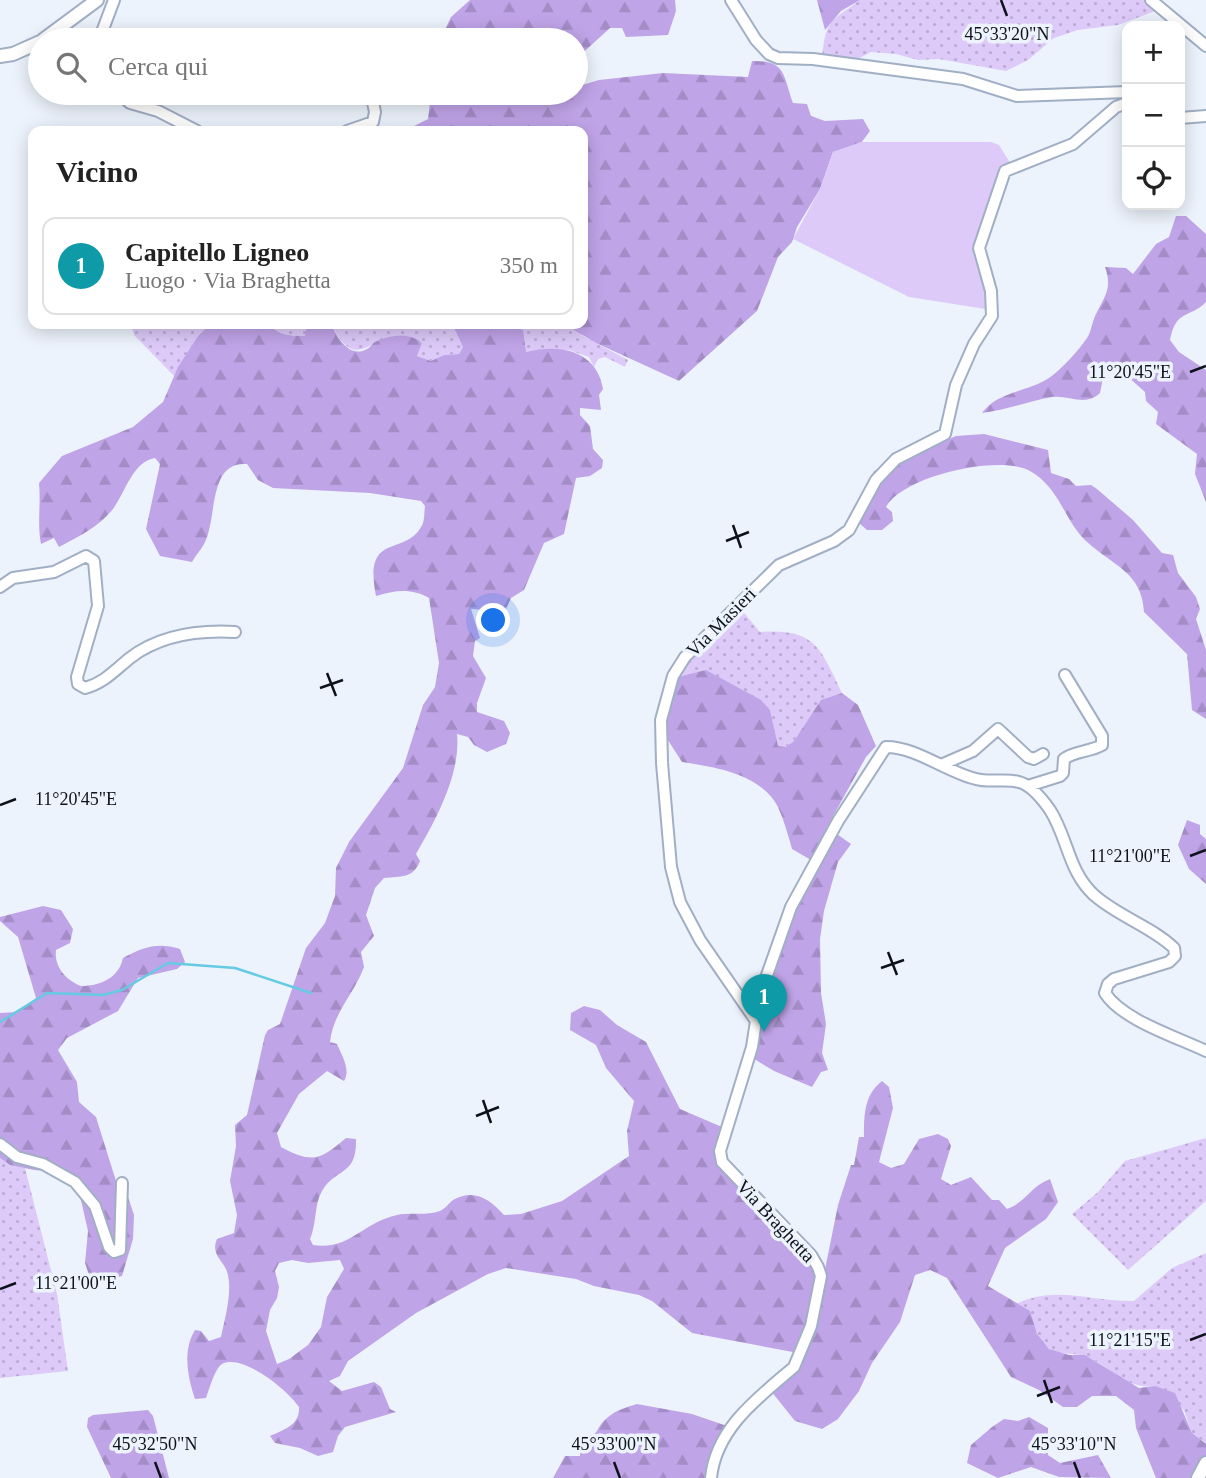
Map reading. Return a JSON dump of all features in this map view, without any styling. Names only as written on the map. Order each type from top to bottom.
[{"type":"street","points":[[59,28],[97,0]]},
{"type":"street","points":[[104,28],[114,0]]},
{"type":"street","points":[[731,0],[756,40],[769,54],[778,58],[813,59],[962,79],[1017,96],[1122,92]]},
{"type":"street","points":[[1152,0],[1206,46]]},
{"type":"street","points":[[0,55],[28,48]]},
{"type":"street","points":[[137,105],[159,111],[188,126]]},
{"type":"street","points":[[361,126],[373,122],[374,105]]},
{"type":"street","name":"Via Masieri","points":[[757,1021],[681,908],[671,867],[661,720],[673,676],[685,657],[779,565],[834,541],[849,530],[876,480],[896,459],[945,434],[956,386],[974,344],[992,316],[991,291],[979,248],[1005,171],[1073,144],[1122,105]]},
{"type":"street","points":[[1185,118],[1206,116]]},
{"type":"street","points":[[0,587],[13,578],[54,572],[86,556],[94,561],[98,606],[77,677],[78,684],[85,688],[116,673],[138,653],[176,635],[211,631],[235,632]]},
{"type":"street","points":[[1028,786],[1060,776],[1064,759],[1070,755],[1090,752],[1102,746],[1101,736],[1065,675]]},
{"type":"street","points":[[941,765],[973,751],[998,729],[1028,757],[1034,759],[1043,754]]},
{"type":"street","points":[[757,1021],[760,995],[791,907],[879,755],[886,747],[895,747],[978,780],[1019,782],[1028,786],[1050,811],[1068,857],[1092,893],[1120,916],[1164,938],[1174,948],[1175,956],[1170,962],[1108,984],[1105,993],[1111,1002],[1131,1017],[1206,1051]]},
{"type":"street","name":"Via Braghetta","points":[[711,1478],[712,1462],[735,1422],[794,1367],[801,1355],[811,1326],[821,1276],[811,1255],[722,1162],[720,1151],[728,1118],[752,1047],[757,1021]]},
{"type":"street","points":[[0,1144],[17,1157],[43,1164],[75,1182],[95,1206],[108,1247],[114,1252],[120,1250],[122,1183]]},
{"type":"street","points":[[1198,1478],[1206,1463]]},
{"type":"shaded area","points":[[860,0],[1148,0],[1158,10],[1122,21],[1118,25],[1078,30],[1054,38],[1028,60],[1006,71],[939,59],[918,60],[896,54],[871,52],[854,61],[822,57],[828,28],[836,17]]},
{"type":"shaded area","points":[[861,142],[991,142],[999,145],[1014,169],[1007,176],[983,243],[998,311],[909,297],[793,239],[820,189],[833,152]]},
{"type":"shaded area","points":[[132,329],[205,329],[174,376],[134,335]]},
{"type":"shaded area","points":[[275,329],[307,329],[306,336],[281,333]]},
{"type":"shaded area","points":[[334,329],[454,329],[463,347],[459,354],[444,355],[431,361],[417,356],[422,342],[403,336],[388,338],[354,350],[347,347]]},
{"type":"shaded area","points":[[507,329],[576,329],[583,336],[628,360],[625,367],[605,357],[598,359],[594,367],[589,357],[569,350],[525,352],[525,345]]},
{"type":"shaded area","points":[[739,607],[760,632],[793,633],[813,644],[821,652],[842,693],[821,701],[794,741],[786,747],[777,746],[770,710],[722,679],[676,677],[679,670]]},
{"type":"shaded area","points":[[1206,1138],[1206,1201],[1128,1270],[1072,1214],[1098,1192],[1125,1161]]},
{"type":"shaded area","points":[[0,1158],[10,1165],[25,1168],[57,1294],[68,1371],[0,1378]]},
{"type":"shaded area","points":[[1206,1253],[1206,1444],[1192,1433],[1184,1410],[1155,1386],[1136,1385],[1087,1357],[1050,1349],[1039,1337],[1029,1311],[1014,1305],[1029,1299],[1059,1295],[1134,1301],[1172,1268]]},
{"type":"green space","points":[[470,0],[675,0],[676,11],[668,35],[626,37],[622,28],[610,28],[588,48],[588,28],[446,28],[451,17]]},
{"type":"green space","points":[[817,0],[860,0],[841,11],[825,30]]},
{"type":"green space","points":[[752,61],[771,63],[782,71],[793,103],[807,104],[811,116],[825,121],[863,119],[870,131],[861,143],[833,152],[820,189],[797,227],[792,242],[778,257],[757,311],[679,381],[596,343],[574,329],[588,329],[588,126],[414,126],[428,119],[430,105],[588,105],[588,83],[599,80],[663,73],[748,77]]},
{"type":"green space","points":[[1176,216],[1186,216],[1206,234],[1206,302],[1176,323],[1170,340],[1179,352],[1206,370],[1206,502],[1195,474],[1197,454],[1156,424],[1158,412],[1146,401],[1145,392],[1112,365],[1105,368],[1100,393],[1095,397],[1083,400],[1052,397],[982,413],[996,400],[1041,383],[1064,365],[1089,335],[1108,286],[1105,267],[1126,268],[1133,274],[1156,244],[1169,237]]},
{"type":"green space","points":[[205,329],[275,329],[281,333],[305,336],[306,329],[334,329],[344,345],[355,351],[367,349],[386,338],[406,336],[422,343],[417,356],[431,361],[444,355],[459,354],[463,347],[454,329],[520,329],[523,330],[526,352],[552,349],[575,353],[593,366],[603,389],[599,395],[601,410],[580,408],[580,415],[590,426],[593,449],[603,460],[602,468],[590,476],[576,478],[564,534],[544,543],[524,590],[511,598],[505,611],[471,609],[480,638],[475,641],[473,656],[486,678],[477,703],[477,712],[504,721],[510,733],[506,744],[487,752],[474,745],[468,737],[457,734],[451,780],[439,811],[416,854],[420,861],[417,867],[406,876],[384,878],[375,888],[366,915],[374,936],[361,952],[364,967],[339,1013],[330,1042],[337,1044],[345,1063],[346,1077],[344,1081],[327,1071],[299,1094],[277,1133],[281,1147],[309,1157],[322,1155],[346,1138],[356,1139],[353,1160],[328,1183],[319,1196],[310,1239],[313,1245],[337,1244],[375,1223],[397,1215],[440,1211],[453,1200],[468,1195],[487,1200],[504,1215],[521,1214],[562,1201],[629,1156],[627,1131],[634,1101],[606,1068],[596,1045],[570,1030],[571,1013],[584,1006],[600,1010],[617,1025],[646,1042],[680,1109],[722,1127],[717,1153],[821,1265],[811,1318],[798,1353],[692,1333],[652,1301],[639,1295],[594,1286],[576,1279],[506,1268],[488,1274],[416,1313],[348,1361],[340,1376],[329,1381],[342,1391],[374,1382],[381,1387],[390,1409],[396,1412],[345,1427],[338,1436],[333,1452],[318,1456],[300,1448],[275,1443],[270,1436],[294,1422],[299,1407],[275,1383],[252,1368],[231,1362],[222,1364],[206,1398],[195,1399],[187,1356],[191,1338],[195,1330],[201,1331],[209,1341],[221,1337],[228,1303],[228,1276],[217,1256],[215,1244],[217,1239],[234,1233],[237,1215],[230,1181],[236,1146],[235,1125],[247,1115],[265,1035],[268,1030],[280,1024],[306,948],[325,923],[335,896],[336,868],[349,842],[403,768],[423,705],[435,687],[439,663],[429,598],[403,591],[376,596],[375,562],[387,548],[414,536],[421,527],[425,506],[421,501],[370,493],[273,488],[258,480],[247,464],[234,466],[225,472],[220,481],[208,533],[192,562],[160,556],[146,529],[160,464],[155,458],[147,460],[135,471],[113,509],[95,526],[59,547],[54,538],[41,544],[39,483],[62,456],[133,427],[163,402],[178,367]],"holes":[[[292,1260],[308,1263],[340,1260],[344,1269],[327,1297],[321,1327],[308,1345],[277,1364],[266,1331],[270,1310],[277,1298],[279,1287],[275,1271],[279,1263]]]},
{"type":"green space","points":[[984,434],[1048,450],[1051,473],[1069,479],[1076,486],[1091,485],[1097,489],[1133,520],[1162,553],[1173,555],[1178,573],[1196,597],[1200,609],[1196,619],[1206,650],[1206,719],[1192,710],[1187,654],[1144,612],[1142,598],[1132,579],[1086,541],[1048,486],[1030,471],[1016,466],[997,465],[953,471],[931,478],[896,496],[886,507],[892,512],[893,521],[882,530],[867,530],[851,516],[874,471],[956,436]]},
{"type":"green space","points":[[706,670],[761,700],[770,710],[778,746],[786,747],[794,741],[821,700],[842,693],[858,705],[876,746],[866,757],[827,827],[851,844],[838,862],[824,911],[820,939],[821,993],[826,1024],[822,1053],[828,1070],[821,1072],[812,1087],[774,1071],[746,1054],[754,1007],[811,860],[792,849],[778,807],[760,787],[736,774],[682,762],[662,731],[666,680]]},
{"type":"green space","points":[[1187,820],[1200,825],[1200,834],[1206,839],[1206,884],[1189,869],[1178,845]]},
{"type":"green space","points":[[43,906],[61,910],[73,929],[70,943],[56,950],[56,956],[62,972],[81,986],[108,980],[117,971],[123,958],[151,947],[180,949],[185,962],[177,969],[138,978],[118,1011],[67,1038],[58,1050],[77,1082],[79,1102],[96,1117],[116,1181],[126,1191],[134,1215],[133,1239],[122,1276],[103,1281],[90,1278],[85,1263],[88,1231],[76,1178],[70,1173],[10,1165],[0,1158],[0,1013],[17,1012],[36,998],[18,937],[0,921],[0,917]]},
{"type":"green space","points":[[882,1081],[889,1087],[893,1108],[879,1162],[891,1168],[904,1164],[919,1139],[938,1134],[948,1139],[951,1146],[941,1179],[951,1185],[971,1177],[992,1200],[999,1200],[1007,1209],[1050,1179],[1058,1202],[1046,1219],[1005,1248],[988,1286],[1030,1311],[1037,1334],[1049,1349],[1069,1355],[1085,1355],[1139,1388],[1155,1386],[1175,1393],[1192,1433],[1206,1444],[1206,1455],[1192,1478],[1156,1478],[1136,1428],[1134,1410],[1116,1396],[1092,1396],[1077,1407],[1063,1407],[1039,1390],[1011,1377],[947,1278],[930,1270],[915,1275],[900,1322],[872,1363],[859,1391],[838,1419],[822,1429],[795,1421],[771,1391],[796,1369],[814,1324],[838,1205],[851,1165],[854,1165],[859,1137],[864,1137],[868,1099]]},
{"type":"green space","points":[[637,1404],[692,1414],[727,1426],[707,1478],[553,1478],[565,1456],[580,1456],[580,1445],[595,1434],[607,1418]]},
{"type":"green space","points":[[148,1410],[153,1416],[169,1478],[111,1478],[87,1427],[88,1418],[93,1415]]},
{"type":"green space","points":[[1029,1417],[1048,1428],[1048,1455],[1060,1463],[1098,1455],[1111,1478],[1059,1477],[1031,1467],[998,1478],[967,1463],[971,1445],[992,1427],[1004,1419],[1018,1421]]},
{"type":"waterway","points":[[0,1022],[47,993],[103,995],[122,990],[168,963],[235,968],[311,993]]},
{"type":"place","name":"Capitello Ligneo","points":[[764,1032]]}]
